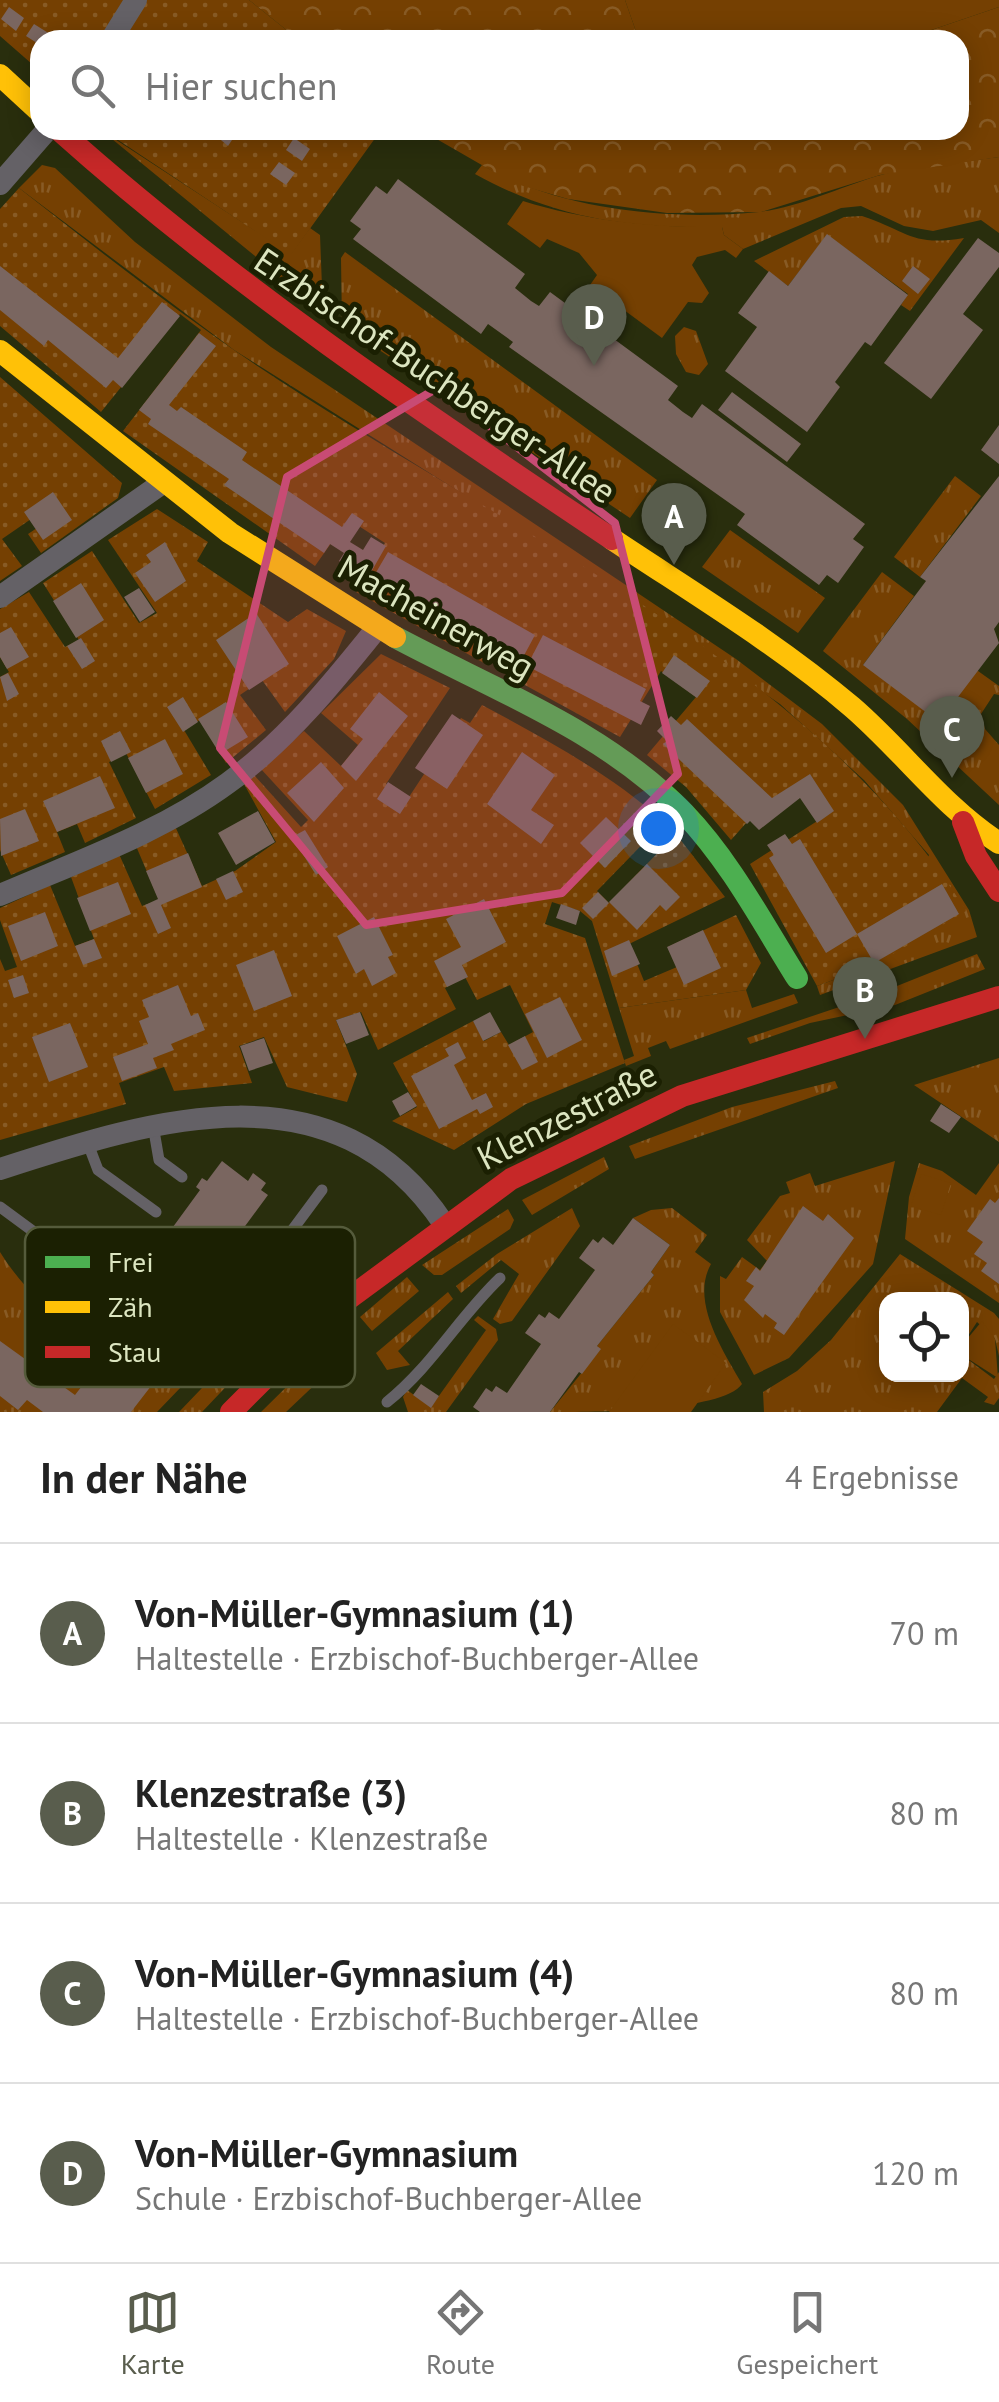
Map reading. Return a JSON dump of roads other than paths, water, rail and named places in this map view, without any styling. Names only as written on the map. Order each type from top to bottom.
[{"type":"street","points":[[117,30],[136,0]]},
{"type":"street","points":[[0,75],[30,103]]},
{"type":"street","points":[[0,184],[38,140]]},
{"type":"street","name":"Erzbischof-Buchberger-Allee","points":[[70,140],[176,235],[300,331],[813,677],[883,736],[963,822]]},
{"type":"street","name":"Macheinerweg","points":[[0,351],[161,484],[273,563],[377,628],[575,732],[639,772],[684,812],[726,862],[797,978]]},
{"type":"street","points":[[0,598],[161,484]]},
{"type":"street","points":[[0,895],[152,827],[228,783],[305,715],[377,628]]},
{"type":"street","points":[[963,822],[999,843]]},
{"type":"street","points":[[963,822],[976,856],[999,891]]},
{"type":"street","name":"Klenzestraße","points":[[355,1294],[444,1224],[511,1179],[646,1110],[999,996]]},
{"type":"street","points":[[0,1168],[152,1125],[253,1116],[319,1129],[397,1166],[421,1189],[444,1224]]},
{"type":"street","name":"Klenzestraße","points":[[230,1412],[256,1387]]},
{"type":"lane","points":[[152,1125],[159,1160],[182,1177]]},
{"type":"lane","points":[[88,1140],[98,1170],[156,1212]]},
{"type":"lane","points":[[295,1227],[322,1190]]},
{"type":"lane","points":[[0,1207],[28,1227]]},
{"type":"lane","points":[[387,1402],[418,1377],[470,1306],[500,1278]]},
{"type":"place","name":"Von-Müller-Gymnasium","points":[[594,366]]},
{"type":"place","name":"Von-Müller-Gymnasium (1)","points":[[674,565]]},
{"type":"place","name":"Von-Müller-Gymnasium (4)","points":[[952,778]]},
{"type":"place","name":"Klenzestraße (3)","points":[[865,1039]]}]
